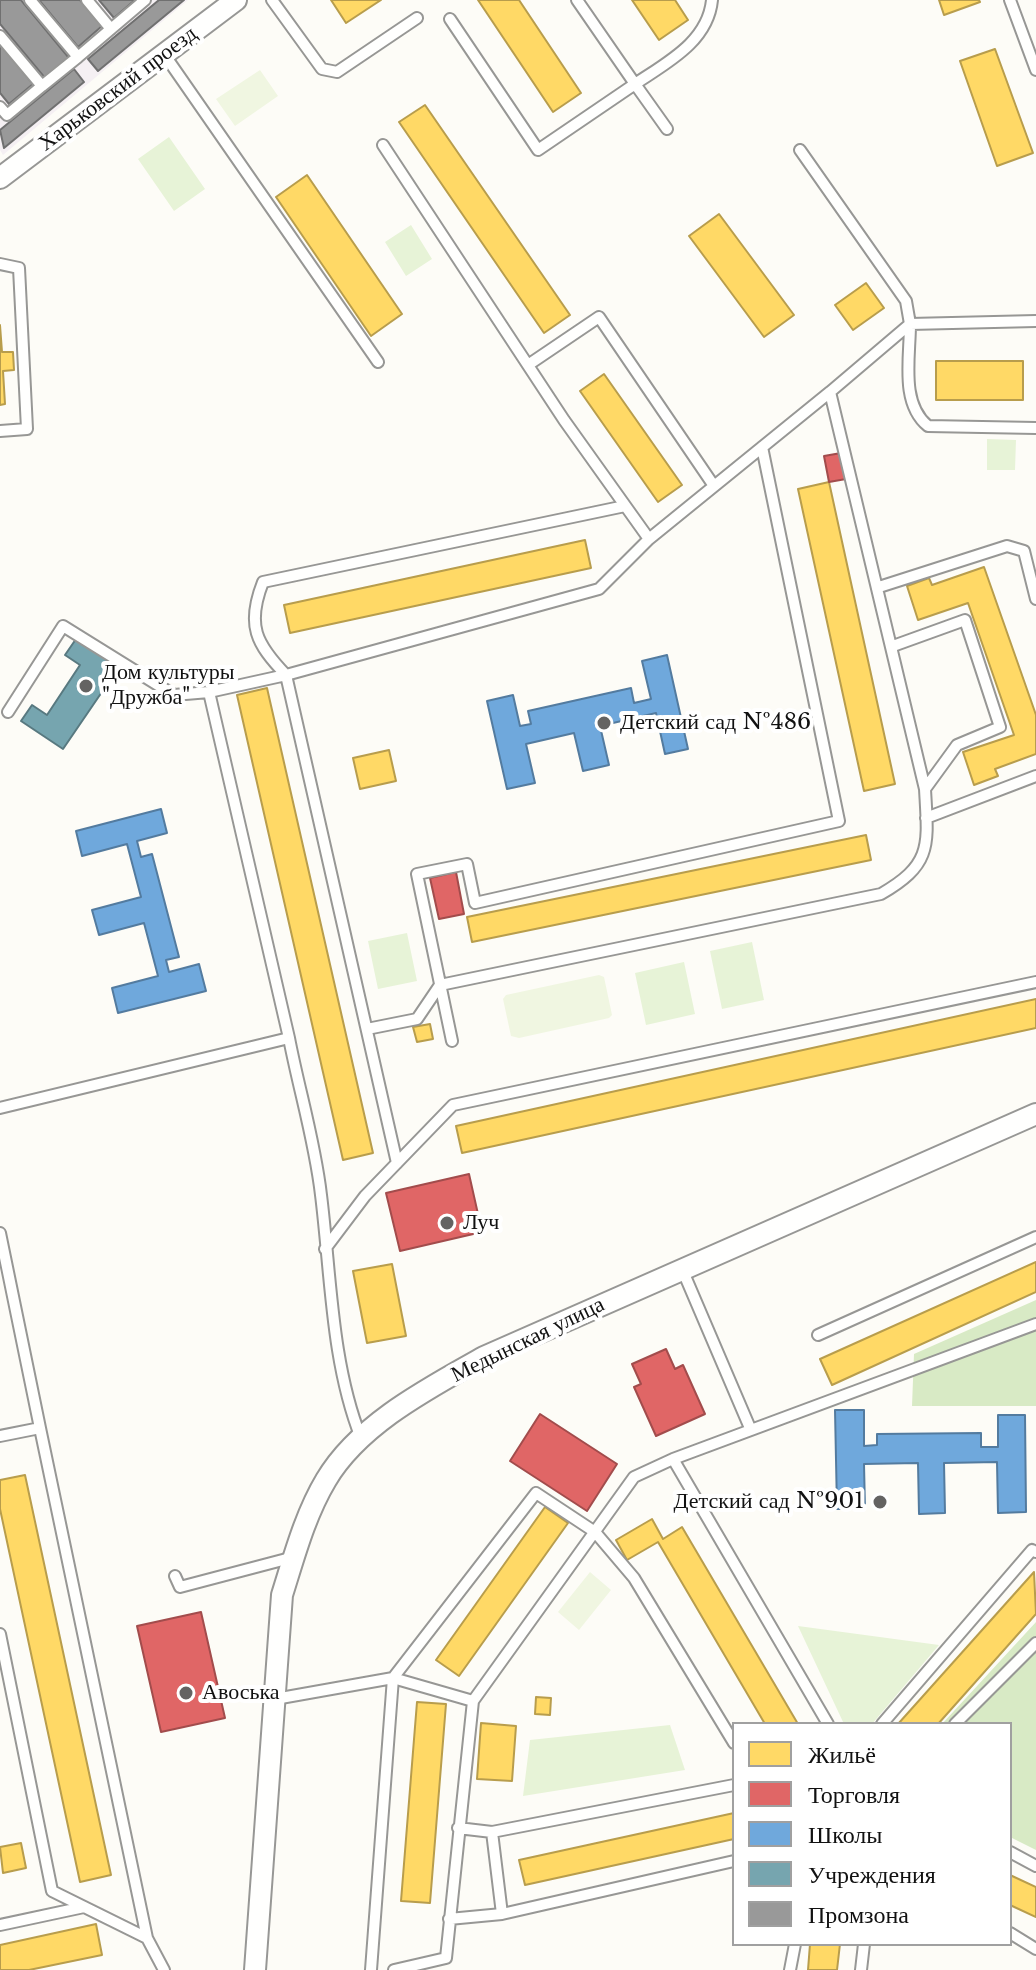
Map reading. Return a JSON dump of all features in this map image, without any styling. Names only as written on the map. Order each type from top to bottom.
[{"type":"street","name":"Харьковский проезд","points":[[0,178],[236,0]]},
{"type":"street","name":"Медынская улица","points":[[255,1970],[282,1595],[326,1479],[361,1438],[429,1388],[484,1357],[1036,1114]]},
{"type":"lane","points":[[30,0],[78,57]]},
{"type":"lane","points":[[87,0],[111,29]]},
{"type":"lane","points":[[2,112],[42,86],[146,0]]},
{"type":"lane","points":[[272,0],[322,69],[337,72],[417,18]]},
{"type":"lane","points":[[577,0],[667,129]]},
{"type":"lane","points":[[450,19],[538,150],[690,46],[711,14],[712,0]]},
{"type":"lane","points":[[1010,0],[1036,70]]},
{"type":"lane","points":[[0,36],[42,86]]},
{"type":"lane","points":[[164,54],[378,362]]},
{"type":"lane","points":[[383,145],[528,365],[649,539]]},
{"type":"lane","points":[[800,150],[906,301],[910,324],[910,398],[917,417],[928,426],[1036,428]]},
{"type":"lane","points":[[0,264],[19,268],[27,429],[0,431]]},
{"type":"lane","points":[[528,365],[599,317],[714,486]]},
{"type":"lane","points":[[8,712],[63,626],[174,695],[209,692],[286,675],[599,589],[649,539],[910,324],[1036,321]]},
{"type":"lane","points":[[367,1029],[417,1019],[440,985],[881,894],[905,880],[921,863],[926,818],[925,789],[830,392]]},
{"type":"lane","points":[[452,1041],[417,874],[467,864],[475,903],[839,821],[762,447]]},
{"type":"lane","points":[[397,1163],[286,675],[260,648],[254,606],[263,582],[625,506]]},
{"type":"lane","points":[[879,587],[1007,546],[1024,551],[1036,599]]},
{"type":"lane","points":[[893,646],[965,620],[1000,727],[957,745],[925,789]]},
{"type":"lane","points":[[209,692],[289,1038],[321,1193],[325,1249],[349,1407],[361,1438]]},
{"type":"lane","points":[[926,818],[1036,776]]},
{"type":"lane","points":[[325,1249],[365,1196],[453,1105],[1036,982]]},
{"type":"lane","points":[[0,1108],[289,1038]]},
{"type":"lane","points":[[0,1233],[147,1938],[164,1970]]},
{"type":"lane","points":[[818,1335],[1036,1237]]},
{"type":"lane","points":[[682,1269],[750,1428]]},
{"type":"lane","points":[[394,1970],[446,1964],[473,1701],[634,1477],[750,1428],[1036,1324]]},
{"type":"lane","points":[[0,1436],[40,1428]]},
{"type":"lane","points":[[673,1459],[827,1722]]},
{"type":"lane","points":[[371,1970],[393,1678],[536,1493],[595,1532],[634,1578],[732,1740]]},
{"type":"lane","points":[[884,1722],[1032,1550],[1036,1552]]},
{"type":"lane","points":[[175,1576],[180,1587],[294,1557]]},
{"type":"lane","points":[[0,1634],[52,1891],[147,1938]]},
{"type":"lane","points":[[957,1722],[1036,1643]]},
{"type":"lane","points":[[275,1699],[393,1678],[473,1701]]},
{"type":"lane","points":[[458,1828],[492,1832],[732,1785]]},
{"type":"lane","points":[[492,1832],[502,1914]]},
{"type":"lane","points":[[1012,1853],[1036,1866]]},
{"type":"lane","points":[[449,1919],[502,1914],[732,1861]]},
{"type":"lane","points":[[0,1925],[84,1907]]},
{"type":"lane","points":[[1012,1934],[1036,1949]]},
{"type":"lane","points":[[790,1970],[795,1946]]},
{"type":"lane","points":[[861,1970],[864,1946]]},
{"type":"shaded area","points":[[0,0],[188,0],[3,155],[0,150]]},
{"type":"green space","points":[[260,70],[278,96],[235,126],[216,99]]},
{"type":"green space","points":[[169,137],[205,189],[174,211],[138,159]]},
{"type":"green space","points":[[411,225],[432,259],[406,276],[385,242]]},
{"type":"green space","points":[[987,439],[1016,440],[1015,470],[987,470]]},
{"type":"green space","points":[[407,933],[417,981],[378,989],[368,941]]},
{"type":"green space","points":[[752,942],[764,1000],[722,1009],[710,951]]},
{"type":"green space","points":[[684,962],[695,1014],[646,1025],[635,973]]},
{"type":"green space","points":[[599,975],[604,977],[612,1015],[609,1018],[519,1038],[511,1036],[503,999],[506,995]]},
{"type":"green space","points":[[1036,1300],[1036,1406],[912,1406],[914,1354]]},
{"type":"green space","points":[[590,1572],[611,1590],[579,1630],[558,1612]]},
{"type":"green space","points":[[1036,1622],[1036,1850],[1012,1838],[1012,1722],[944,1722]]},
{"type":"green space","points":[[798,1626],[939,1645],[874,1722],[843,1722]]},
{"type":"green space","points":[[670,1725],[685,1770],[523,1796],[530,1740]]},
{"type":"building: Жильё","points":[[331,0],[381,0],[346,23]]},
{"type":"building: Жильё","points":[[478,0],[519,0],[581,93],[553,112]]},
{"type":"building: Жильё","points":[[632,0],[675,0],[688,20],[659,40]]},
{"type":"building: Жильё","points":[[939,0],[979,0],[980,2],[944,15]]},
{"type":"building: Жильё","points":[[995,49],[1033,153],[997,166],[960,61]]},
{"type":"building: Жильё","points":[[425,105],[570,315],[544,333],[399,122]]},
{"type":"building: Жильё","points":[[307,175],[402,314],[371,336],[276,197]]},
{"type":"building: Жильё","points":[[719,214],[794,315],[764,337],[689,236]]},
{"type":"building: Жильё","points":[[866,283],[884,308],[853,330],[835,305]]},
{"type":"building: Жильё","points":[[0,325],[2,352],[13,352],[14,370],[3,371],[5,404],[0,405]]},
{"type":"building: Жильё","points":[[936,361],[1023,361],[1023,400],[936,400]]},
{"type":"building: Жильё","points":[[604,374],[682,485],[658,502],[580,391]]},
{"type":"building: Жильё","points":[[829,482],[895,784],[864,791],[798,489]]},
{"type":"building: Жильё","points":[[585,540],[591,568],[290,633],[284,605]]},
{"type":"building: Жильё","points":[[984,567],[1036,715],[1036,754],[995,769],[998,776],[974,785],[963,752],[1014,735],[968,603],[918,620],[907,586],[929,578],[932,585]]},
{"type":"building: Жильё","points":[[267,688],[373,1153],[343,1160],[237,695]]},
{"type":"building: Жильё","points":[[389,750],[396,781],[360,789],[353,758]]},
{"type":"building: Жильё","points":[[866,835],[871,860],[472,942],[467,917]]},
{"type":"building: Жильё","points":[[1036,999],[1036,1028],[462,1153],[456,1126]]},
{"type":"building: Жильё","points":[[430,1024],[433,1039],[417,1042],[413,1027]]},
{"type":"building: Жильё","points":[[1036,1262],[1036,1292],[832,1385],[820,1359]]},
{"type":"building: Жильё","points":[[392,1264],[406,1336],[367,1343],[353,1271]]},
{"type":"building: Жильё","points":[[25,1475],[111,1875],[80,1882],[0,1509],[0,1480]]},
{"type":"building: Жильё","points":[[545,1507],[568,1523],[459,1676],[436,1660]]},
{"type":"building: Жильё","points":[[652,1519],[663,1539],[682,1527],[797,1722],[764,1722],[658,1542],[627,1560],[616,1540]]},
{"type":"building: Жильё","points":[[1034,1572],[1036,1614],[940,1722],[900,1722]]},
{"type":"building: Жильё","points":[[536,1697],[551,1698],[550,1715],[535,1714]]},
{"type":"building: Жильё","points":[[417,1702],[446,1704],[430,1903],[401,1901]]},
{"type":"building: Жильё","points":[[481,1723],[516,1726],[512,1781],[477,1779]]},
{"type":"building: Жильё","points":[[732,1813],[732,1839],[525,1885],[519,1860]]},
{"type":"building: Жильё","points":[[21,1843],[26,1868],[3,1873],[0,1847]]},
{"type":"building: Жильё","points":[[1012,1876],[1036,1887],[1036,1917],[1012,1906]]},
{"type":"building: Жильё","points":[[96,1924],[102,1955],[29,1970],[0,1970],[0,1945]]},
{"type":"building: Жильё","points":[[810,1946],[840,1946],[837,1970],[808,1970]]},
{"type":"building: Торговля","points":[[841,453],[846,479],[829,482],[824,456]]},
{"type":"building: Торговля","points":[[456,872],[464,914],[439,919],[430,878]]},
{"type":"building: Торговля","points":[[469,1174],[482,1232],[400,1251],[386,1193]]},
{"type":"building: Торговля","points":[[666,1349],[675,1369],[683,1365],[705,1414],[656,1436],[634,1387],[641,1384],[632,1364]]},
{"type":"building: Торговля","points":[[540,1414],[617,1464],[587,1511],[510,1461]]},
{"type":"building: Торговля","name":"Авоська","points":[[201,1612],[225,1718],[161,1732],[137,1626]]},
{"type":"building: Школы","name":"Детский сад №486","points":[[667,655],[688,749],[665,754],[656,713],[600,726],[609,765],[583,771],[574,733],[526,744],[535,783],[507,789],[487,701],[513,695],[520,726],[531,724],[528,711],[631,688],[634,703],[651,699],[642,661]]},
{"type":"building: Школы","points":[[161,809],[167,833],[137,841],[141,857],[152,854],[179,957],[166,960],[169,972],[199,964],[206,991],[118,1013],[112,988],[158,976],[144,923],[99,935],[92,910],[141,897],[127,844],[82,856],[76,831]]},
{"type":"building: Школы","points":[[835,1410],[864,1410],[864,1446],[877,1445],[877,1434],[981,1433],[981,1447],[998,1447],[998,1415],[1025,1415],[1026,1512],[998,1513],[997,1462],[944,1463],[945,1513],[919,1514],[918,1463],[864,1464],[865,1509],[837,1509]]},
{"type":"building: Учреждения","name":"Дом культуры \"Дружба\"","points":[[76,639],[119,667],[63,749],[21,721],[32,705],[47,715],[80,665],[65,655]]},
{"type":"building: Промзона","points":[[0,0],[21,0],[69,58],[45,78],[0,24]]},
{"type":"building: Промзона","points":[[39,0],[80,0],[102,26],[78,47]]},
{"type":"building: Промзона","points":[[99,0],[135,0],[114,18]]},
{"type":"building: Промзона","points":[[159,0],[184,0],[98,71],[88,59]]},
{"type":"building: Промзона","points":[[0,44],[33,84],[9,104],[0,93]]},
{"type":"building: Промзона","points":[[74,69],[84,82],[4,148],[0,130]]},
{"type":"place","name":"Дом культуры \"Дружба\"","points":[[86,686]]},
{"type":"place","name":"Детский сад №486","points":[[604,723]]},
{"type":"place","name":"Луч","points":[[447,1223]]},
{"type":"place","name":"Детский сад №901","points":[[880,1502]]},
{"type":"place","name":"Авоська","points":[[186,1693]]}]
